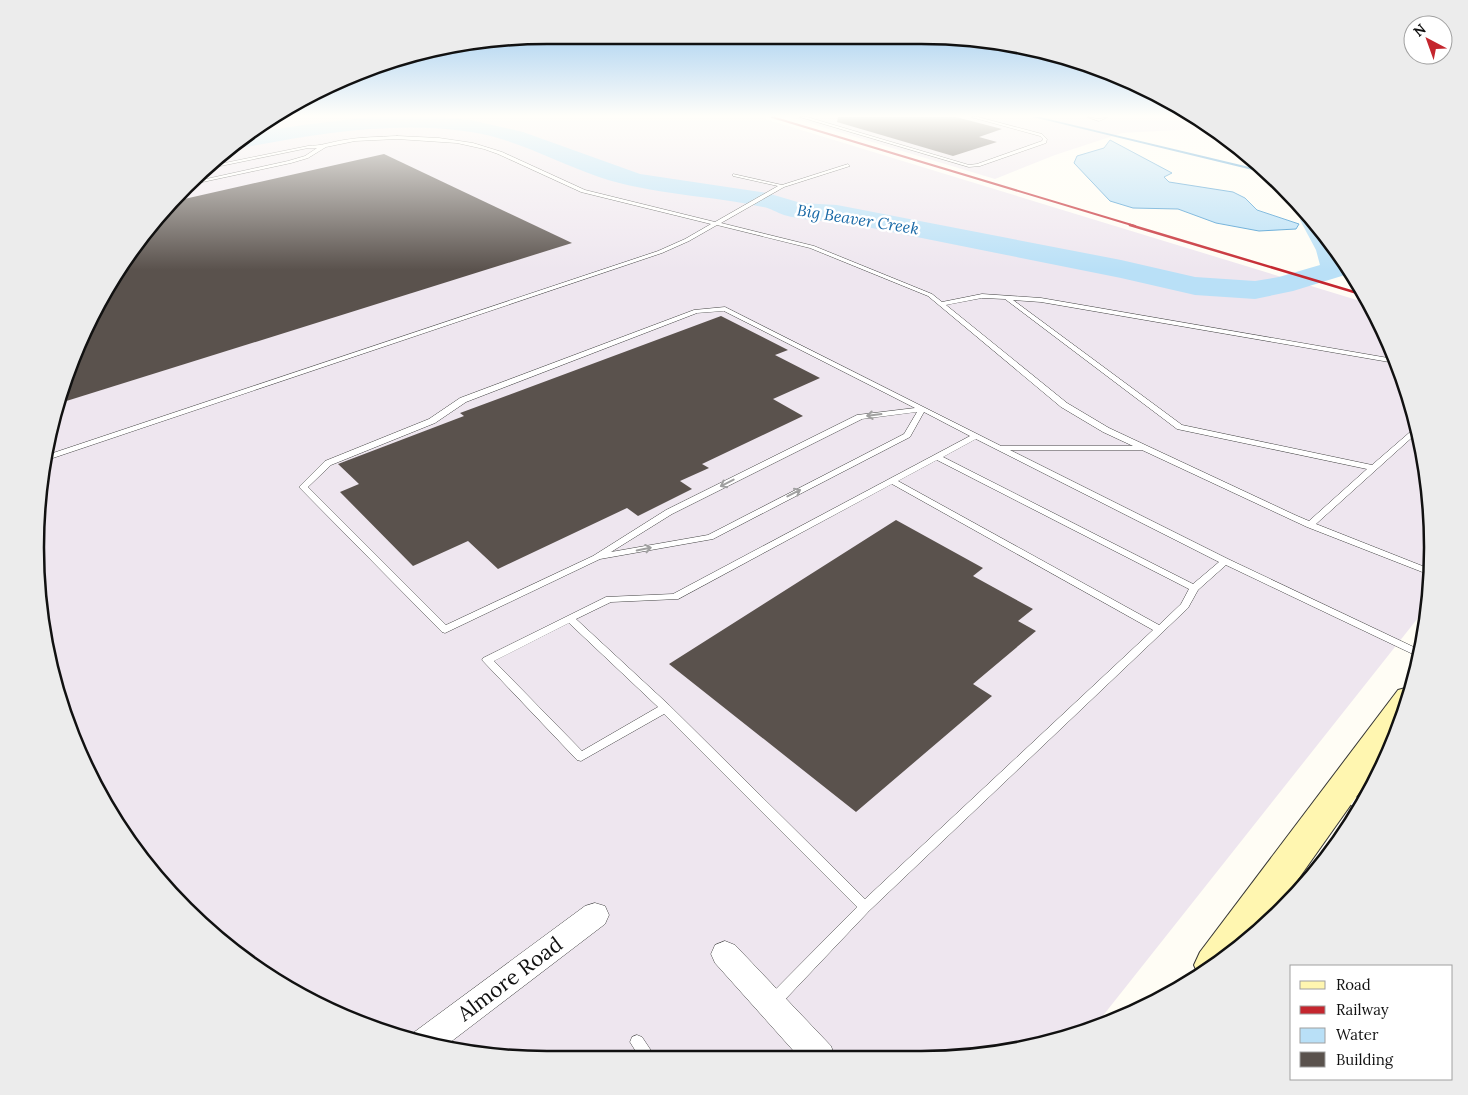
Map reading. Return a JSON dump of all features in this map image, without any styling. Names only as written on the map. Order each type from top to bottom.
[{"type":"main road","points":[[1248,930],[1352,800],[1387,737]]},
{"type":"street","name":"Almore Road","points":[[432,1038],[595,915]]},
{"type":"street","points":[[725,954],[814,1051]]},
{"type":"lane","points":[[204,179],[256,168]]},
{"type":"lane","points":[[532,168],[572,187],[812,247],[862,265],[930,295],[1064,405],[1106,430],[1310,525],[1423,569]]},
{"type":"lane","points":[[52,456],[660,252],[687,240],[782,186],[838,168]]},
{"type":"lane","points":[[735,175],[782,186]]},
{"type":"lane","points":[[940,304],[982,296],[1041,300],[1388,360]]},
{"type":"lane","points":[[1007,298],[1180,427],[1373,468]]},
{"type":"lane","points":[[922,409],[860,416],[669,512],[596,558],[445,630],[303,487],[328,463],[432,421],[463,400],[696,311],[725,309],[976,436],[998,448],[1414,651]]},
{"type":"lane","points":[[596,558],[710,537],[907,435],[922,409]]},
{"type":"lane","points":[[1310,525],[1411,434]]},
{"type":"lane","points":[[664,708],[581,757],[487,660],[609,599],[675,597],[976,436]]},
{"type":"lane","points":[[998,448],[1145,448]]},
{"type":"lane","points":[[938,457],[1194,588]]},
{"type":"lane","points":[[892,481],[1160,630]]},
{"type":"lane","points":[[771,1004],[865,907],[1186,606],[1194,588],[1225,560]]},
{"type":"lane","points":[[568,618],[664,708],[865,907]]},
{"type":"lane","points":[[637,1042],[643,1051]]},
{"type":"shaded area","points":[[216,168],[926,168],[1359,301],[1386,355],[1398,386],[1415,449],[1423,515],[1424,548],[1420,616],[1102,1017],[1082,1025],[1019,1042],[953,1050],[515,1050],[449,1042],[417,1034],[386,1025],[325,999],[296,984],[241,947],[191,904],[169,880],[148,854],[111,799],[82,740],[70,709],[53,646],[48,613],[44,548],[45,515],[53,449],[61,417],[70,386],[96,325],[111,296],[148,241],[191,191]]},
{"type":"shaded area","points":[[959,168],[1022,168],[995,179]]},
{"type":"water","points":[[1079,168],[1163,168],[1172,173],[1164,177],[1169,182],[1233,192],[1245,198],[1257,210],[1299,224],[1296,229],[1259,231],[1216,223],[1178,209],[1133,208],[1110,201]]},
{"type":"building","points":[[321,168],[414,168],[572,243],[66,401],[82,355],[111,296],[148,241],[183,199]]},
{"type":"building","points":[[721,316],[788,350],[775,355],[820,378],[773,399],[803,416],[702,464],[709,468],[680,481],[692,489],[638,516],[627,508],[498,569],[468,541],[413,566],[340,492],[359,484],[338,464],[464,416],[460,413]]},
{"type":"building","points":[[896,520],[983,568],[973,576],[1033,609],[1018,621],[1036,631],[973,684],[992,696],[856,812],[669,664]]},
{"type":"waterway","name":"Big Beaver Creek","points":[[597,168],[638,180],[767,200],[801,211],[837,213],[1121,269],[1195,286],[1255,290],[1283,285],[1335,269],[1332,258]]},
{"type":"waterway","points":[[1248,168],[1254,170]]},
{"type":"railway","points":[[942,168],[1135,226]]},
{"type":"railway","points":[[1130,225],[1355,292]]}]
